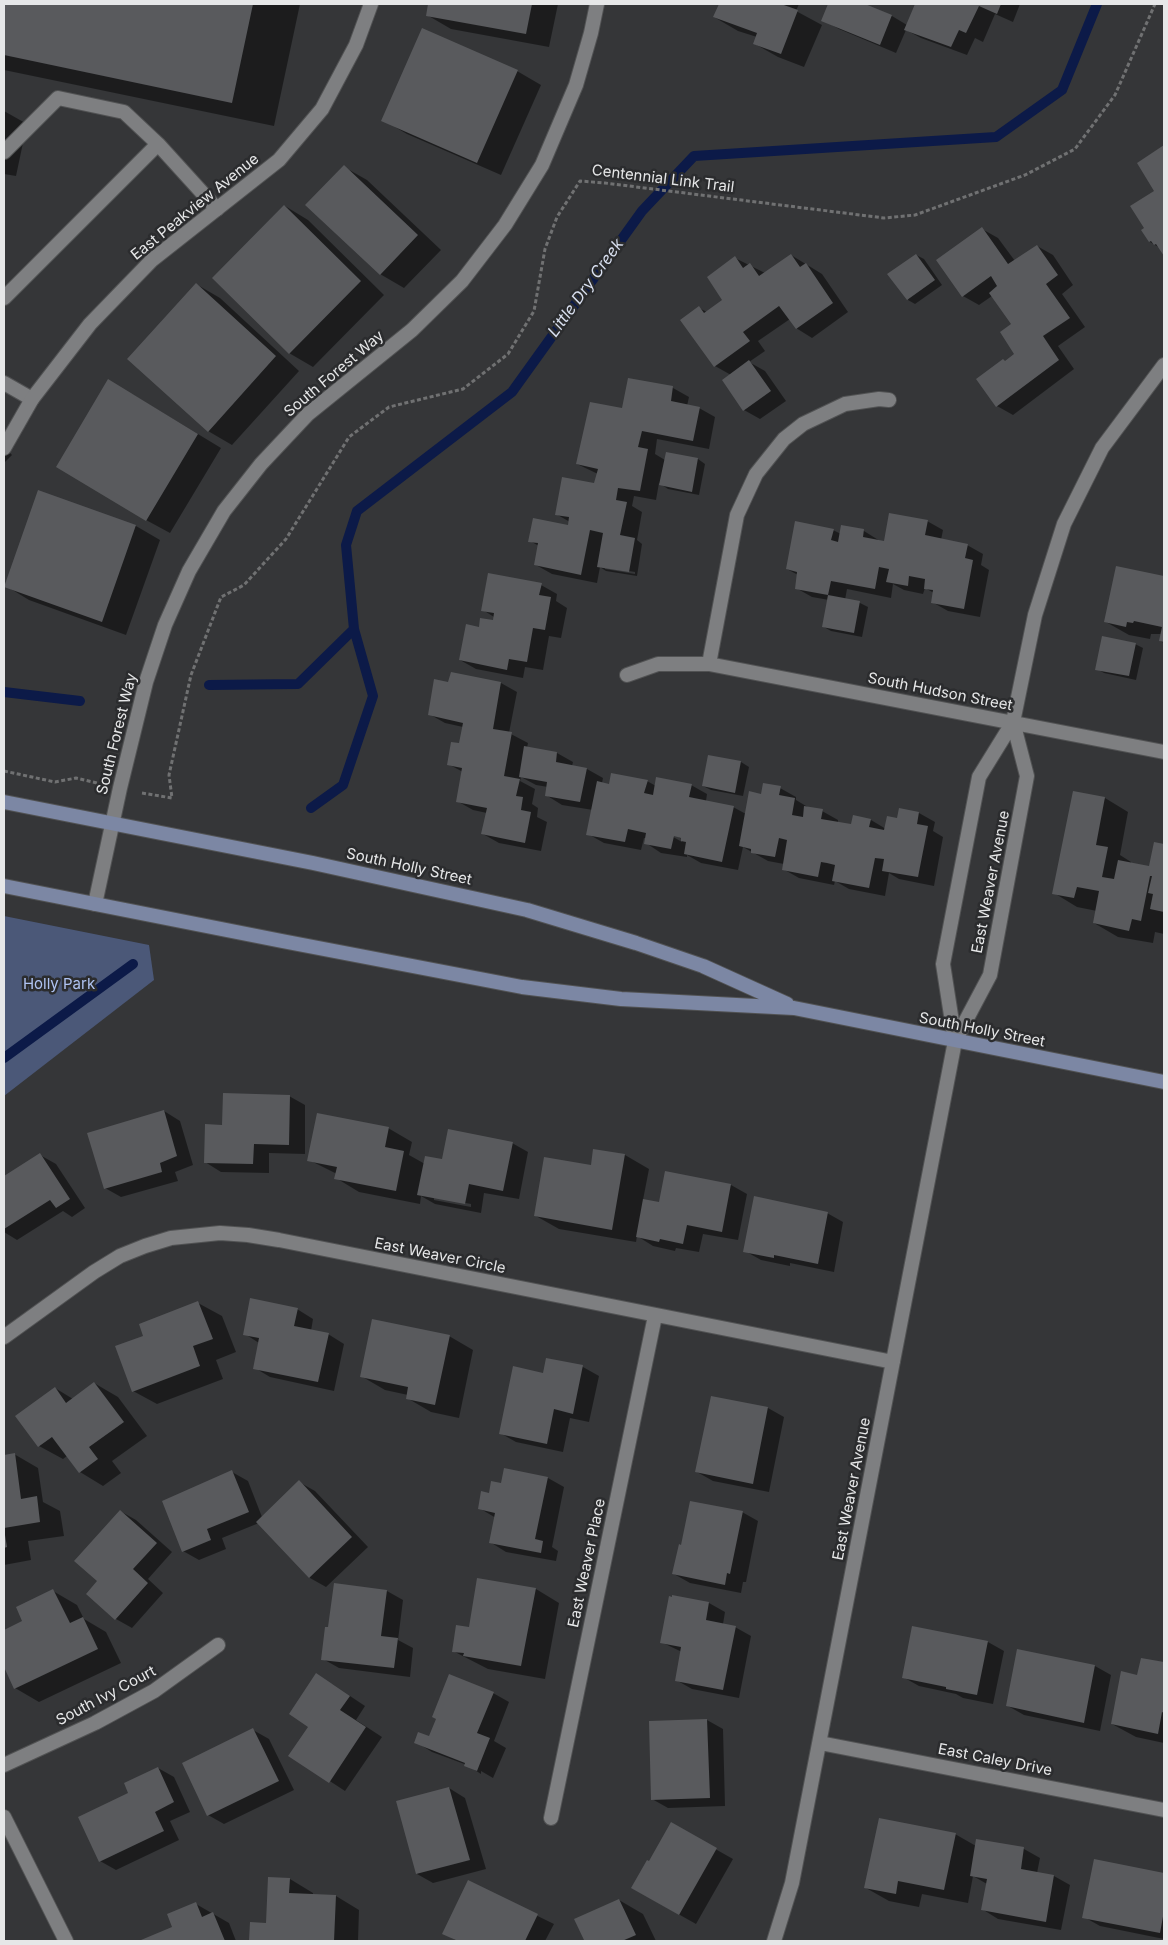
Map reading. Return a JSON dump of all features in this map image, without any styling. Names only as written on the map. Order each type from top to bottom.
[{"type":"main road","name":"South Holly Street","points":[[4,802],[313,863],[527,910],[636,943],[703,966],[794,1008]]},
{"type":"main road","name":"South Holly Street","points":[[4,886],[282,942],[522,987],[621,999],[794,1008],[1164,1082]]},
{"type":"street","name":"East Peakview Avenue","points":[[4,448],[32,399],[97,317],[152,260],[279,160],[322,109],[356,45],[371,4]]},
{"type":"street","name":"South Forest Way","points":[[95,904],[120,788],[146,682],[165,625],[189,571],[224,511],[260,464],[308,414],[412,330],[462,281],[505,225],[542,165],[576,85],[597,4]]},
{"type":"street","points":[[4,152],[58,98],[124,112],[158,144],[217,209]]},
{"type":"street","points":[[4,298],[158,144]]},
{"type":"street","name":"East Weaver Avenue","points":[[956,1041],[944,964],[979,778],[1013,722],[1035,615],[1064,524],[1102,448],[1164,365]]},
{"type":"street","points":[[4,383],[32,399]]},
{"type":"street","points":[[709,664],[737,515],[756,474],[784,440],[803,424],[844,404],[879,399],[889,400]]},
{"type":"street","name":"South Hudson Street","points":[[627,675],[658,664],[709,664],[1164,752]]},
{"type":"street","name":"East Weaver Avenue","points":[[774,1941],[792,1884],[956,1041],[990,975],[1028,776],[1013,722]]},
{"type":"street","name":"East Weaver Circle","points":[[4,1337],[94,1272],[120,1256],[171,1238],[220,1233],[279,1240],[893,1362]]},
{"type":"street","name":"East Weaver Place","points":[[551,1818],[655,1316]]},
{"type":"street","name":"South Ivy Court","points":[[4,1765],[95,1723],[154,1691],[218,1645]]},
{"type":"street","name":"East Caley Drive","points":[[820,1743],[1164,1810]]},
{"type":"street","points":[[4,1817],[66,1941]]},
{"type":"path","name":"Centennial Link Trail","points":[[4,771],[55,782],[76,778],[172,798],[169,775],[191,675],[222,597],[244,585],[286,539],[349,438],[389,407],[463,389],[508,354],[534,311],[545,248],[557,217],[580,181],[605,182],[884,218],[915,215],[1026,175],[1075,149],[1115,95],[1155,4]]},
{"type":"green space","name":"Holly Park","points":[[4,916],[149,945],[154,980],[4,1096]]},
{"type":"building","points":[[4,4],[253,4],[232,103],[4,55]]},
{"type":"building","points":[[428,4],[532,4],[526,34],[426,16]]},
{"type":"building","points":[[719,4],[781,4],[798,10],[781,54],[753,44],[757,33],[713,17]]},
{"type":"building","points":[[828,4],[865,4],[892,15],[880,45],[821,21]]},
{"type":"building","points":[[915,4],[1001,4],[997,14],[979,6],[966,33],[959,30],[951,47],[904,30]]},
{"type":"building","points":[[422,28],[518,70],[477,163],[381,121]]},
{"type":"building","points":[[1164,145],[1164,256],[1156,244],[1154,245],[1151,241],[1149,242],[1141,230],[1144,228],[1130,206],[1154,191],[1137,163]]},
{"type":"building","points":[[344,165],[418,235],[380,275],[305,205]]},
{"type":"building","points":[[284,205],[361,281],[289,354],[212,278]]},
{"type":"building","points":[[982,227],[1008,264],[1037,245],[1058,275],[1046,284],[1070,318],[1043,336],[1059,360],[996,407],[976,379],[1003,359],[1005,361],[1014,354],[1000,332],[1011,324],[989,293],[997,286],[991,276],[962,297],[936,260]]},
{"type":"building","points":[[791,254],[800,267],[806,263],[833,303],[796,329],[779,306],[743,332],[750,341],[714,367],[680,320],[699,306],[704,313],[722,300],[707,277],[735,256],[743,268],[750,263],[759,276]]},
{"type":"building","points":[[916,254],[935,280],[907,300],[887,274]]},
{"type":"building","points":[[196,283],[276,356],[208,432],[127,359]]},
{"type":"building","points":[[749,360],[771,391],[743,411],[722,380]]},
{"type":"building","points":[[628,378],[673,386],[671,401],[700,407],[693,441],[642,431],[638,447],[648,449],[640,491],[618,488],[616,500],[627,502],[620,535],[635,538],[629,572],[597,567],[603,533],[590,530],[581,575],[534,565],[538,543],[528,542],[533,518],[568,525],[569,517],[555,515],[562,477],[594,483],[598,469],[576,464],[590,402],[622,408]]},
{"type":"building","points":[[108,379],[198,434],[146,521],[56,467]]},
{"type":"building","points":[[666,452],[698,458],[692,492],[659,485]]},
{"type":"building","points":[[38,490],[136,525],[102,622],[4,587]]},
{"type":"building","points":[[889,513],[928,520],[925,535],[968,544],[965,558],[973,560],[964,609],[931,603],[933,590],[924,589],[925,579],[909,576],[908,586],[886,582],[889,569],[879,567],[875,589],[831,581],[828,595],[795,589],[797,572],[786,569],[795,521],[834,529],[831,540],[838,542],[841,525],[864,529],[863,537],[884,541]]},
{"type":"building","points":[[1116,566],[1164,576],[1164,642],[1159,641],[1162,627],[1134,621],[1133,623],[1127,622],[1126,627],[1104,622]]},
{"type":"building","points":[[488,573],[542,583],[539,595],[551,597],[545,630],[533,628],[527,662],[509,659],[507,670],[459,660],[466,624],[479,627],[480,618],[493,620],[494,613],[481,611]]},
{"type":"building","points":[[828,595],[860,601],[854,633],[822,627]]},
{"type":"building","points":[[1102,636],[1136,643],[1129,676],[1095,670]]},
{"type":"building","points":[[451,672],[501,682],[493,729],[512,732],[504,776],[520,779],[516,796],[523,797],[521,810],[531,812],[525,843],[481,834],[487,808],[456,802],[462,768],[447,765],[451,742],[459,743],[463,723],[428,715],[434,679],[448,682]]},
{"type":"building","points":[[524,746],[557,752],[556,762],[587,768],[580,802],[545,796],[547,782],[519,777]]},
{"type":"building","points":[[708,755],[741,761],[735,793],[702,786]]},
{"type":"building","points":[[611,773],[648,780],[644,793],[653,795],[656,777],[692,784],[689,797],[734,806],[722,862],[684,854],[686,842],[674,836],[671,849],[644,844],[646,833],[628,829],[625,842],[586,835],[597,781],[609,784]]},
{"type":"building","points":[[763,783],[781,786],[779,795],[795,798],[792,815],[803,817],[804,806],[823,809],[821,819],[851,824],[853,815],[871,819],[869,827],[884,830],[887,816],[897,818],[899,808],[919,812],[917,824],[928,826],[918,877],[882,871],[884,859],[875,858],[869,888],[832,881],[835,865],[827,863],[821,862],[818,877],[782,870],[787,840],[779,838],[775,857],[751,853],[751,849],[739,846],[749,791],[761,794]]},
{"type":"building","points":[[1073,791],[1105,797],[1096,845],[1108,847],[1102,877],[1114,879],[1118,860],[1149,866],[1154,842],[1164,844],[1164,912],[1150,909],[1153,894],[1148,893],[1152,876],[1150,876],[1141,921],[1132,919],[1129,931],[1093,923],[1099,891],[1077,887],[1074,898],[1052,894]]},
{"type":"building","points":[[223,1093],[290,1095],[289,1145],[254,1144],[253,1164],[204,1163],[205,1124],[222,1125]]},
{"type":"building","points":[[164,1110],[177,1156],[160,1163],[162,1172],[104,1189],[87,1133]]},
{"type":"building","points":[[317,1113],[389,1127],[385,1147],[404,1151],[396,1191],[334,1179],[337,1167],[307,1161]]},
{"type":"building","points":[[448,1129],[513,1142],[503,1191],[469,1184],[465,1204],[417,1195],[425,1156],[442,1159]]},
{"type":"building","points":[[593,1149],[625,1154],[612,1230],[534,1216],[544,1157],[591,1165]]},
{"type":"building","points":[[40,1153],[70,1199],[56,1208],[50,1200],[4,1229],[4,1176]]},
{"type":"building","points":[[665,1171],[731,1184],[722,1232],[687,1225],[683,1244],[660,1239],[659,1242],[636,1237],[643,1199],[659,1202]]},
{"type":"building","points":[[754,1196],[828,1212],[818,1264],[774,1255],[774,1258],[743,1252]]},
{"type":"building","points":[[250,1298],[298,1308],[294,1326],[329,1333],[318,1382],[253,1369],[259,1338],[243,1335]]},
{"type":"building","points":[[198,1301],[213,1339],[193,1346],[200,1366],[132,1392],[115,1346],[143,1336],[139,1324]]},
{"type":"building","points":[[372,1319],[450,1335],[435,1405],[406,1399],[408,1387],[360,1377]]},
{"type":"building","points":[[546,1358],[583,1365],[573,1414],[554,1409],[547,1444],[499,1434],[513,1366],[543,1373]]},
{"type":"building","points":[[94,1382],[124,1422],[89,1447],[98,1459],[79,1473],[52,1437],[38,1447],[15,1416],[55,1387],[66,1403]]},
{"type":"building","points":[[711,1396],[768,1407],[753,1484],[695,1472]]},
{"type":"building","points":[[15,1453],[21,1499],[37,1496],[40,1522],[4,1528],[4,1455]]},
{"type":"building","points":[[504,1468],[548,1477],[535,1539],[543,1541],[541,1553],[489,1543],[495,1513],[478,1509],[481,1491],[489,1493],[491,1481],[501,1483]]},
{"type":"building","points":[[232,1470],[249,1512],[207,1529],[211,1540],[182,1552],[162,1501]]},
{"type":"building","points":[[299,1480],[352,1537],[309,1578],[256,1522]]},
{"type":"building","points":[[690,1501],[743,1511],[730,1574],[727,1573],[725,1585],[672,1574],[679,1544],[681,1545]]},
{"type":"building","points":[[120,1510],[157,1543],[133,1569],[148,1583],[115,1620],[86,1594],[97,1581],[74,1561]]},
{"type":"building","points":[[4,1529],[7,1547],[4,1548]]},
{"type":"building","points":[[477,1578],[536,1588],[521,1666],[463,1656],[464,1653],[452,1652],[456,1625],[469,1627]]},
{"type":"building","points":[[334,1583],[387,1590],[381,1636],[398,1638],[394,1668],[321,1660],[325,1627],[328,1627]]},
{"type":"building","points":[[53,1589],[70,1623],[83,1617],[98,1649],[14,1689],[4,1667],[4,1630],[22,1621],[16,1607]]},
{"type":"building","points":[[672,1595],[709,1602],[706,1620],[736,1626],[723,1690],[675,1681],[681,1647],[660,1643],[669,1596],[672,1597]]},
{"type":"building","points":[[912,1626],[988,1641],[977,1695],[902,1678]]},
{"type":"building","points":[[1017,1649],[1095,1665],[1084,1723],[1006,1706]]},
{"type":"building","points":[[1141,1658],[1164,1662],[1164,1713],[1162,1712],[1158,1734],[1111,1724],[1121,1671],[1137,1675]]},
{"type":"building","points":[[316,1673],[350,1696],[340,1710],[366,1727],[329,1783],[288,1756],[308,1727],[289,1714]]},
{"type":"building","points":[[449,1674],[494,1692],[477,1733],[490,1738],[477,1771],[464,1766],[465,1763],[414,1743],[418,1732],[429,1736],[436,1719],[432,1717]]},
{"type":"building","points":[[707,1719],[710,1798],[651,1800],[649,1721]]},
{"type":"building","points":[[253,1728],[279,1781],[207,1816],[182,1763]]},
{"type":"building","points":[[158,1767],[174,1802],[155,1812],[164,1831],[99,1862],[78,1817],[128,1793],[124,1783]]},
{"type":"building","points":[[449,1787],[470,1860],[416,1874],[396,1801]]},
{"type":"building","points":[[879,1818],[956,1833],[944,1890],[898,1881],[896,1894],[864,1888]]},
{"type":"building","points":[[671,1822],[717,1848],[679,1915],[631,1888]]},
{"type":"building","points":[[976,1839],[1024,1847],[1021,1869],[1054,1875],[1046,1922],[981,1910],[987,1879],[970,1876]]},
{"type":"building","points":[[1094,1859],[1164,1873],[1164,1911],[1160,1933],[1082,1918]]},
{"type":"building","points":[[268,1877],[290,1878],[289,1893],[336,1895],[334,1941],[249,1941],[250,1922],[266,1923]]},
{"type":"building","points":[[468,1880],[538,1914],[525,1941],[458,1941],[442,1934]]},
{"type":"building","points":[[619,1899],[636,1935],[622,1941],[580,1941],[584,1940],[574,1919]]},
{"type":"building","points":[[196,1902],[202,1917],[213,1912],[225,1941],[141,1941],[172,1927],[167,1914]]},
{"type":"waterway","name":"Little Dry Creek","points":[[311,808],[343,785],[373,696],[354,629],[346,545],[357,511],[512,392],[642,211],[694,156],[996,137],[1062,90],[1097,4]]},
{"type":"waterway","points":[[209,685],[298,684],[354,629]]},
{"type":"waterway","points":[[4,692],[80,701]]},
{"type":"waterway","name":"Little Dry Creek","points":[[4,1058],[133,964]]}]
